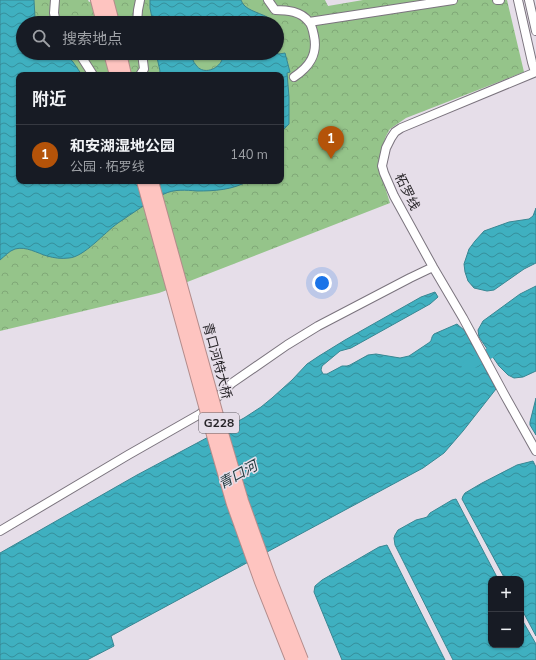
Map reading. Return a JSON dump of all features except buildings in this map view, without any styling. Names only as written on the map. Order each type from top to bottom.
[{"type":"highway","points":[[97,0],[101,16]]},
{"type":"highway","points":[[107,0],[111,16]]},
{"type":"highway","points":[[112,60],[115,72]]},
{"type":"highway","points":[[122,60],[125,72]]},
{"type":"highway","name":"青口河特大桥","points":[[144,184],[231,497],[258,575],[292,660]]},
{"type":"highway","name":"青口河特大桥","points":[[153,184],[242,501],[270,579],[302,660]]},
{"type":"street","points":[[55,0],[55,16]]},
{"type":"street","points":[[138,16],[140,0]]},
{"type":"street","points":[[268,0],[275,10],[292,11],[298,14],[309,22],[312,29],[315,39],[315,51],[311,61],[303,71],[294,77]]},
{"type":"street","points":[[309,22],[453,0]]},
{"type":"street","points":[[518,0],[532,62],[536,71]]},
{"type":"street","points":[[529,0],[536,31]]},
{"type":"street","points":[[83,60],[91,72]]},
{"type":"street","points":[[142,72],[144,69],[143,60]]},
{"type":"street","name":"柘罗线","points":[[536,71],[401,128],[395,132],[391,138],[383,157],[382,166],[394,196],[536,451]]},
{"type":"street","points":[[0,531],[200,414],[232,383],[287,345],[318,326],[433,267]]},
{"type":"green space","points":[[0,0],[88,0],[89,2],[95,0],[325,0],[328,6],[363,0],[507,0],[524,72],[406,118],[390,129],[381,151],[379,168],[390,203],[159,293],[0,331]]},
{"type":"water","points":[[0,0],[34,0],[35,16],[16,16],[16,60],[71,60],[80,72],[16,72],[16,184],[242,184],[217,190],[180,190],[164,194],[118,223],[81,254],[75,257],[55,258],[19,248],[11,251],[0,260]]},
{"type":"water","points":[[150,0],[241,0],[245,6],[265,16],[152,16]]},
{"type":"water","points":[[285,53],[290,72],[287,73],[289,124],[284,129],[284,72],[160,71],[158,60],[193,60],[202,70],[208,70],[215,68],[222,60],[284,60]]},
{"type":"water","points":[[536,208],[536,263],[524,269],[494,290],[487,291],[474,288],[468,281],[464,264],[469,249],[475,241],[484,231],[509,222],[529,219],[533,216]]},
{"type":"water","points":[[536,286],[536,371],[523,377],[514,378],[508,375],[499,366],[479,337],[478,330],[483,321],[520,294]]},
{"type":"water","points":[[435,292],[438,297],[430,304],[351,348],[340,351],[322,366],[321,370],[323,374],[327,374],[342,366],[350,365],[368,355],[376,354],[400,358],[409,356],[430,342],[434,334],[457,324],[465,331],[496,389],[444,453],[423,468],[111,636],[114,646],[87,660],[0,660],[0,553],[137,475],[244,418],[272,398],[307,364],[319,356],[421,297]]},
{"type":"water","points":[[536,398],[536,435],[530,425],[530,422]]},
{"type":"water","points":[[533,461],[536,467],[536,636],[524,614],[524,576],[503,576],[462,499],[465,493],[517,465]]},
{"type":"water","points":[[456,499],[496,576],[488,576],[488,648],[524,648],[524,623],[536,644],[536,660],[453,660],[395,545],[394,538],[398,530],[416,520],[427,517],[430,513]]},
{"type":"water","points":[[387,545],[445,660],[342,660],[314,592],[315,586],[322,580],[379,547]]},
{"type":"waterway","name":"青口河","points":[[467,366],[490,353]]},
{"type":"place","name":"和安湖湿地公园","points":[[331,159]]}]
